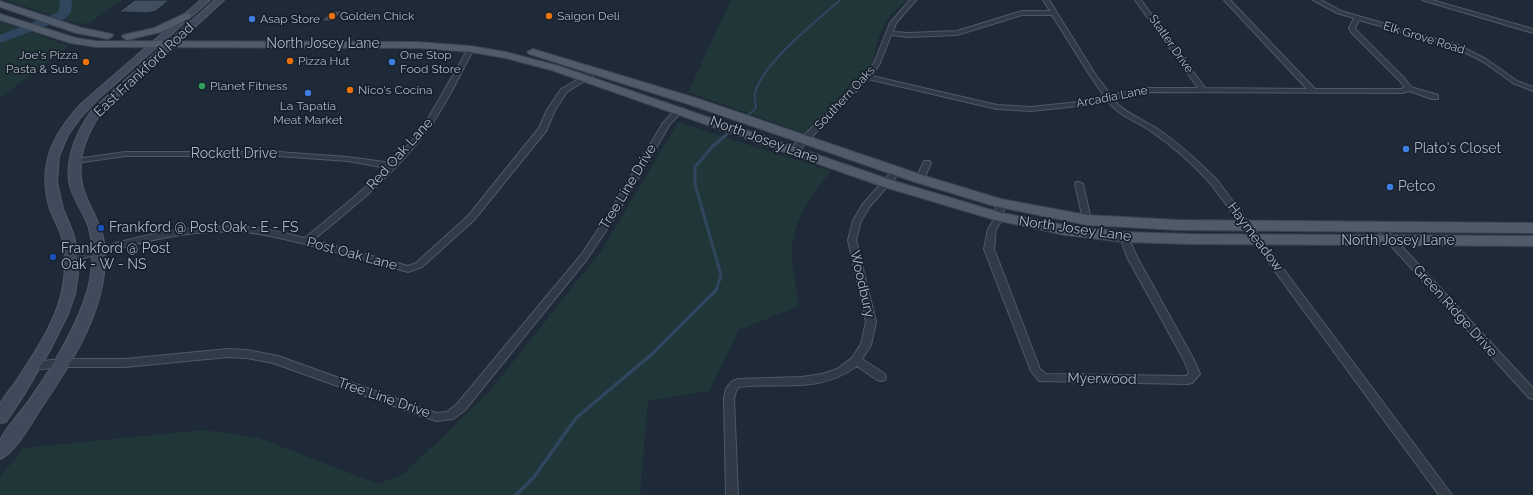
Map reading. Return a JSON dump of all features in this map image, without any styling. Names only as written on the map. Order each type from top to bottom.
[{"type":"main road","name":"East Frankford Road","points":[[0,452],[40,397],[61,363],[88,312],[96,287],[98,263],[95,228],[78,192],[75,179],[77,150],[91,119],[96,112],[166,41],[186,16],[206,0]]},
{"type":"main road","name":"East Frankford Road","points":[[0,417],[15,399],[34,366],[61,314],[70,288],[72,272],[67,233],[60,219],[50,183],[51,166],[57,146],[64,132],[73,120],[95,97],[220,0]]},
{"type":"main road","name":"North Josey Lane","points":[[0,4],[60,25],[103,35],[166,41]]},
{"type":"main road","name":"North Josey Lane","points":[[0,16],[74,41],[96,44],[166,41],[384,41],[434,38],[505,46],[543,54],[731,115],[920,179],[1000,210],[1136,224],[1533,228]]},
{"type":"main road","points":[[127,37],[157,30],[186,16]]},
{"type":"main road","name":"North Josey Lane","points":[[384,41],[471,49],[539,64],[680,110],[886,183],[1000,210],[1065,230],[1124,238],[1392,242],[1533,241]]},
{"type":"main road","points":[[73,120],[91,119]]},
{"type":"street","name":"Southern Oaks","points":[[793,151],[867,77],[877,63],[888,33],[896,17],[913,0]]},
{"type":"street","name":"Haymeadow","points":[[1046,0],[1107,97],[1127,115],[1153,129],[1193,160],[1214,182],[1446,495]]},
{"type":"street","name":"Statler Drive","points":[[1138,0],[1152,16],[1202,89]]},
{"type":"street","points":[[1227,0],[1312,90]]},
{"type":"street","name":"Elk Grove Road","points":[[1316,0],[1333,10],[1357,18],[1456,46],[1484,60],[1514,82],[1530,88],[1524,95]]},
{"type":"street","points":[[1425,0],[1533,31]]},
{"type":"street","points":[[888,33],[909,35],[957,33],[1022,13],[1054,13]]},
{"type":"street","points":[[1357,18],[1352,28],[1353,31],[1403,80],[1408,88]]},
{"type":"street","name":"Red Oak Lane","points":[[307,241],[366,192],[392,166],[430,122],[471,49]]},
{"type":"street","name":"Post Oak Lane","points":[[70,259],[160,236],[206,229],[238,229],[259,231],[307,241],[408,269],[420,265],[471,218],[507,176],[543,129],[557,99],[564,91],[597,71]]},
{"type":"street","name":"Arcadia Lane","points":[[867,77],[1007,108],[1031,109],[1052,108],[1145,90],[1202,89],[1403,91],[1408,88],[1435,97]]},
{"type":"street","name":"Tree Line Drive","points":[[34,366],[61,363],[125,363],[228,353],[247,354],[274,359],[436,417],[449,416],[461,407],[584,257],[610,219],[667,123],[680,110]]},
{"type":"street","name":"Rockett Drive","points":[[76,161],[125,154],[278,154],[337,158],[392,166]]},
{"type":"street","points":[[920,179],[927,163]]},
{"type":"street","name":"Woodbury","points":[[732,495],[729,399],[730,391],[733,386],[738,384],[813,380],[844,372],[857,361],[864,352],[870,335],[871,322],[852,240],[857,221],[866,205],[897,171]]},
{"type":"street","points":[[1079,184],[1087,220]]},
{"type":"street","name":"Myerwood","points":[[1000,210],[992,230],[989,249],[1036,371],[1043,378],[1188,380],[1195,374],[1189,360],[1132,257],[1124,238]]},
{"type":"street","name":"Green Ridge Drive","points":[[1378,226],[1533,395]]},
{"type":"street","points":[[857,361],[881,377]]},
{"type":"green space","points":[[5,0],[122,0],[88,24],[73,22]]},
{"type":"green space","points":[[731,0],[907,0],[890,15],[879,35],[872,63],[804,133],[688,92]]},
{"type":"green space","points":[[0,21],[69,46],[0,98]]},
{"type":"green space","points":[[678,122],[831,171],[816,190],[804,210],[795,231],[792,260],[799,306],[739,330],[709,391],[648,401],[640,495],[0,495],[0,477],[24,448],[204,430],[259,438],[378,484],[404,474],[490,391],[602,250]]},
{"type":"building","points":[[135,0],[169,0],[156,11],[148,13],[119,12]]},
{"type":"building","name":"Golden Chick","points":[[331,11],[342,11],[334,21],[322,21]]},
{"type":"waterway","points":[[0,39],[61,16],[65,12],[66,0]]},
{"type":"waterway","points":[[733,129],[756,108],[755,93],[768,68],[792,43],[840,0]]},
{"type":"waterway","points":[[716,291],[721,275],[695,184],[695,167],[712,147],[734,128]]},
{"type":"waterway","points":[[516,495],[534,477],[576,418],[652,354],[716,290]]},
{"type":"place","name":"Golden Chick","points":[[332,16]]},
{"type":"place","name":"Saigon Deli","points":[[549,16]]},
{"type":"place","name":"Asap Store","points":[[252,19]]},
{"type":"place","name":"Pizza Hut","points":[[290,61]]},
{"type":"place","name":"Joe's Pizza Pasta & Subs","points":[[86,62]]},
{"type":"place","name":"One Stop Food Store","points":[[392,62]]},
{"type":"place","name":"Planet Fitness","points":[[202,86]]},
{"type":"place","name":"Nico's Cocina","points":[[350,90]]},
{"type":"place","name":"La Tapatia Meat Market","points":[[308,93]]},
{"type":"place","name":"Plato's Closet","points":[[1406,149]]},
{"type":"place","name":"Petco","points":[[1390,187]]},
{"type":"place","name":"Frankford @ Post Oak - E - FS","points":[[101,228]]},
{"type":"place","name":"Frankford @ Post Oak - W - NS","points":[[53,257]]}]
